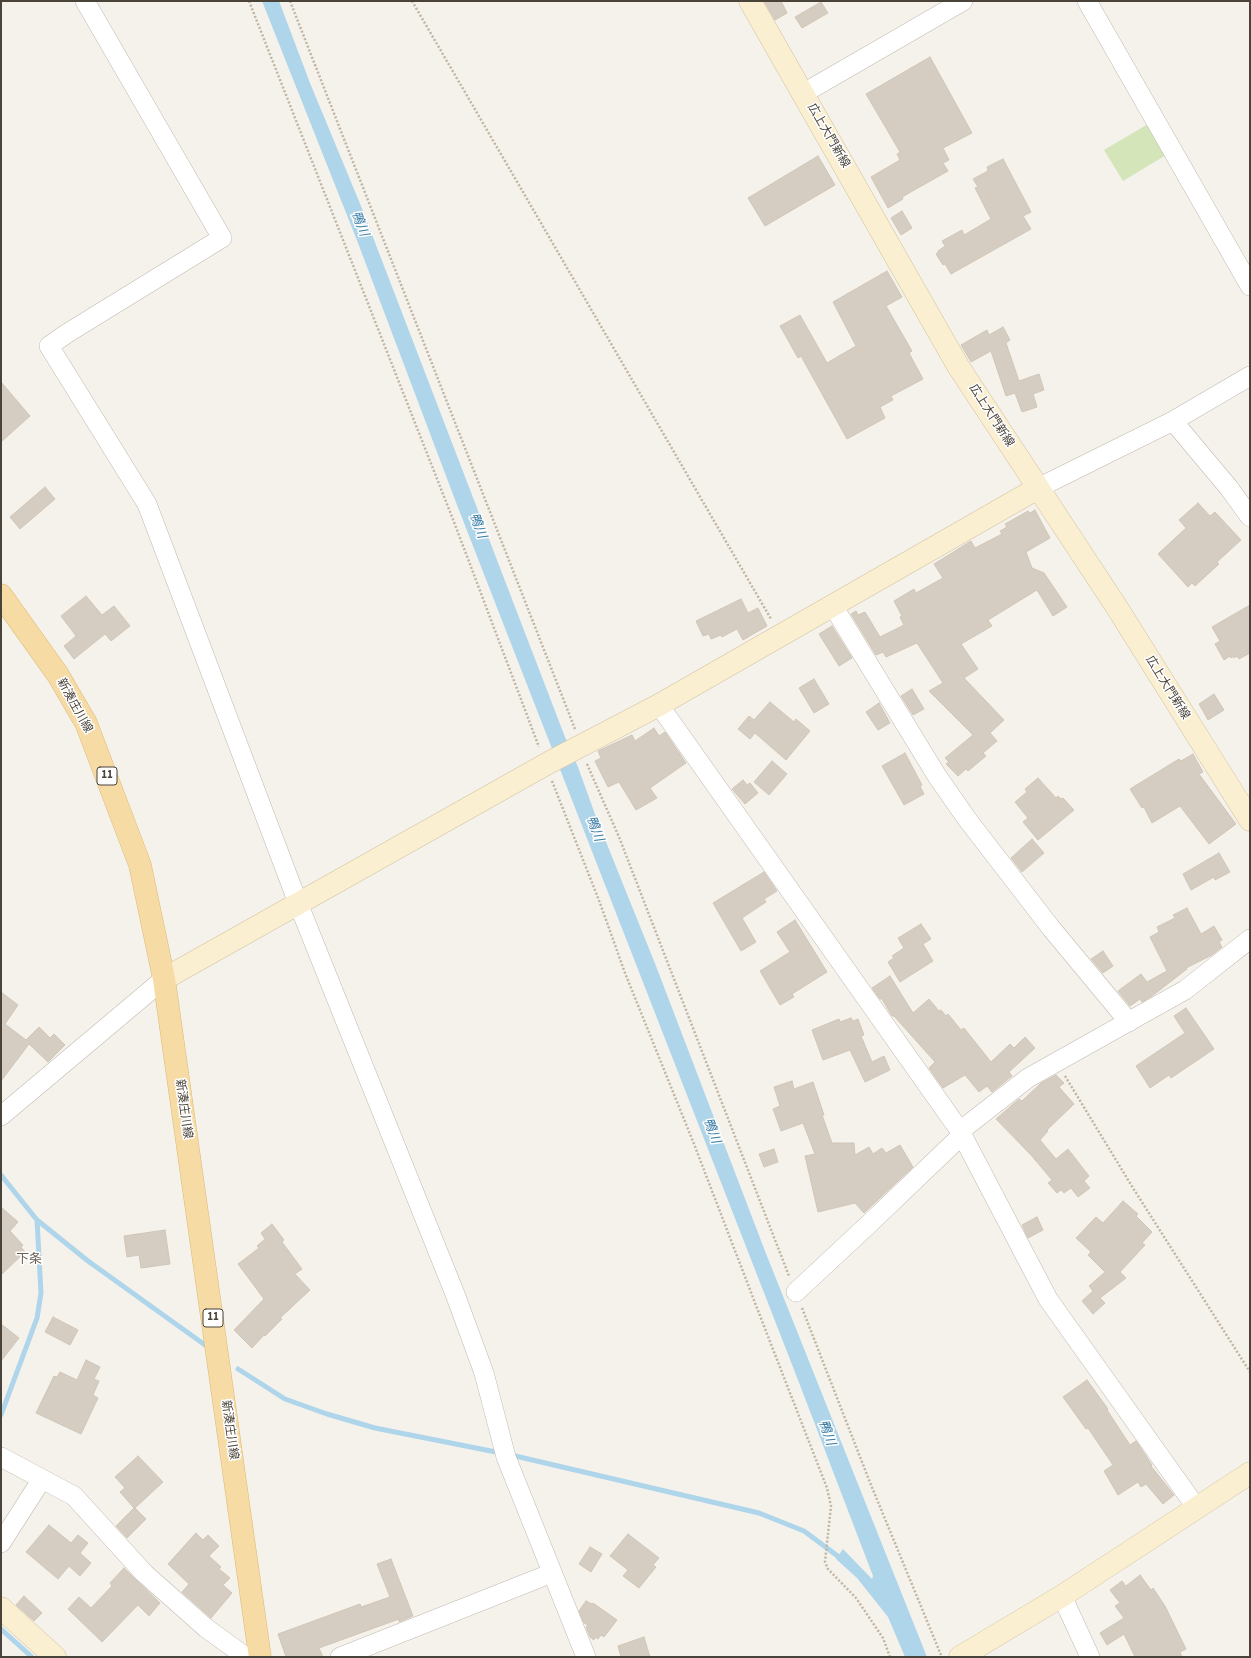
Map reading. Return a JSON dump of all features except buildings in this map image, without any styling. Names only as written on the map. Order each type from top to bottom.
[{"type":"main road","name":"新湊庄川線","points":[[1,595],[58,675],[86,723],[140,865],[164,979],[260,1657]]},
{"type":"street","points":[[85,1],[222,238],[49,346],[147,504],[298,903],[455,1294],[484,1373],[506,1457],[586,1657]]},
{"type":"street","name":"広上大門新線","points":[[750,1],[804,93],[958,366],[1116,606],[1250,820]]},
{"type":"street","points":[[804,93],[963,1]]},
{"type":"street","points":[[1087,1],[1250,286]]},
{"type":"street","points":[[1,1116],[164,979],[579,746],[659,705],[1038,488],[1173,421],[1250,376]]},
{"type":"street","points":[[1173,421],[1229,488],[1250,517]]},
{"type":"street","points":[[833,606],[937,776],[962,812],[1046,922],[1129,1022]]},
{"type":"street","points":[[659,705],[961,1133],[1048,1299],[1196,1506]]},
{"type":"street","points":[[796,1292],[870,1224],[961,1133],[1028,1078],[1185,990],[1250,939]]},
{"type":"street","points":[[1,1457],[74,1496],[144,1573],[206,1628],[246,1657]]},
{"type":"street","points":[[960,1657],[1062,1596],[1196,1506],[1250,1473]]},
{"type":"street","points":[[1,1543],[42,1479]]},
{"type":"street","points":[[340,1657],[552,1572]]},
{"type":"street","points":[[1062,1596],[1090,1657]]},
{"type":"street","points":[[1,1608],[55,1657]]},
{"type":"path","points":[[249,1],[454,522],[548,764],[625,973],[692,1137],[827,1488],[831,1506],[825,1562],[828,1569],[856,1598],[883,1638],[890,1657]]},
{"type":"path","points":[[290,1],[579,746],[622,845],[869,1480],[942,1657]]},
{"type":"path","points":[[412,1],[780,635]]},
{"type":"path","points":[[1057,1062],[1133,1188],[1250,1372]]},
{"type":"green space","points":[[1148,124],[1166,155],[1123,181],[1104,150]]},
{"type":"water","name":"鴨川","points":[[262,1],[279,1],[310,83],[361,206],[765,1251],[927,1657],[905,1657],[888,1617],[857,1578],[836,1559],[843,1549],[872,1579],[873,1576],[798,1380],[457,505],[358,243]]},
{"type":"waterway","points":[[1,1175],[37,1220],[88,1261],[205,1345]]},
{"type":"waterway","points":[[1,1415],[37,1318],[41,1293],[37,1220]]},
{"type":"waterway","points":[[238,1369],[285,1399],[327,1414],[375,1428],[501,1453]]},
{"type":"waterway","points":[[511,1455],[759,1513],[804,1531],[843,1560]]},
{"type":"waterway","points":[[1,1629],[32,1657]]},
{"type":"district","name":"下条","points":[[29,1260]]}]
